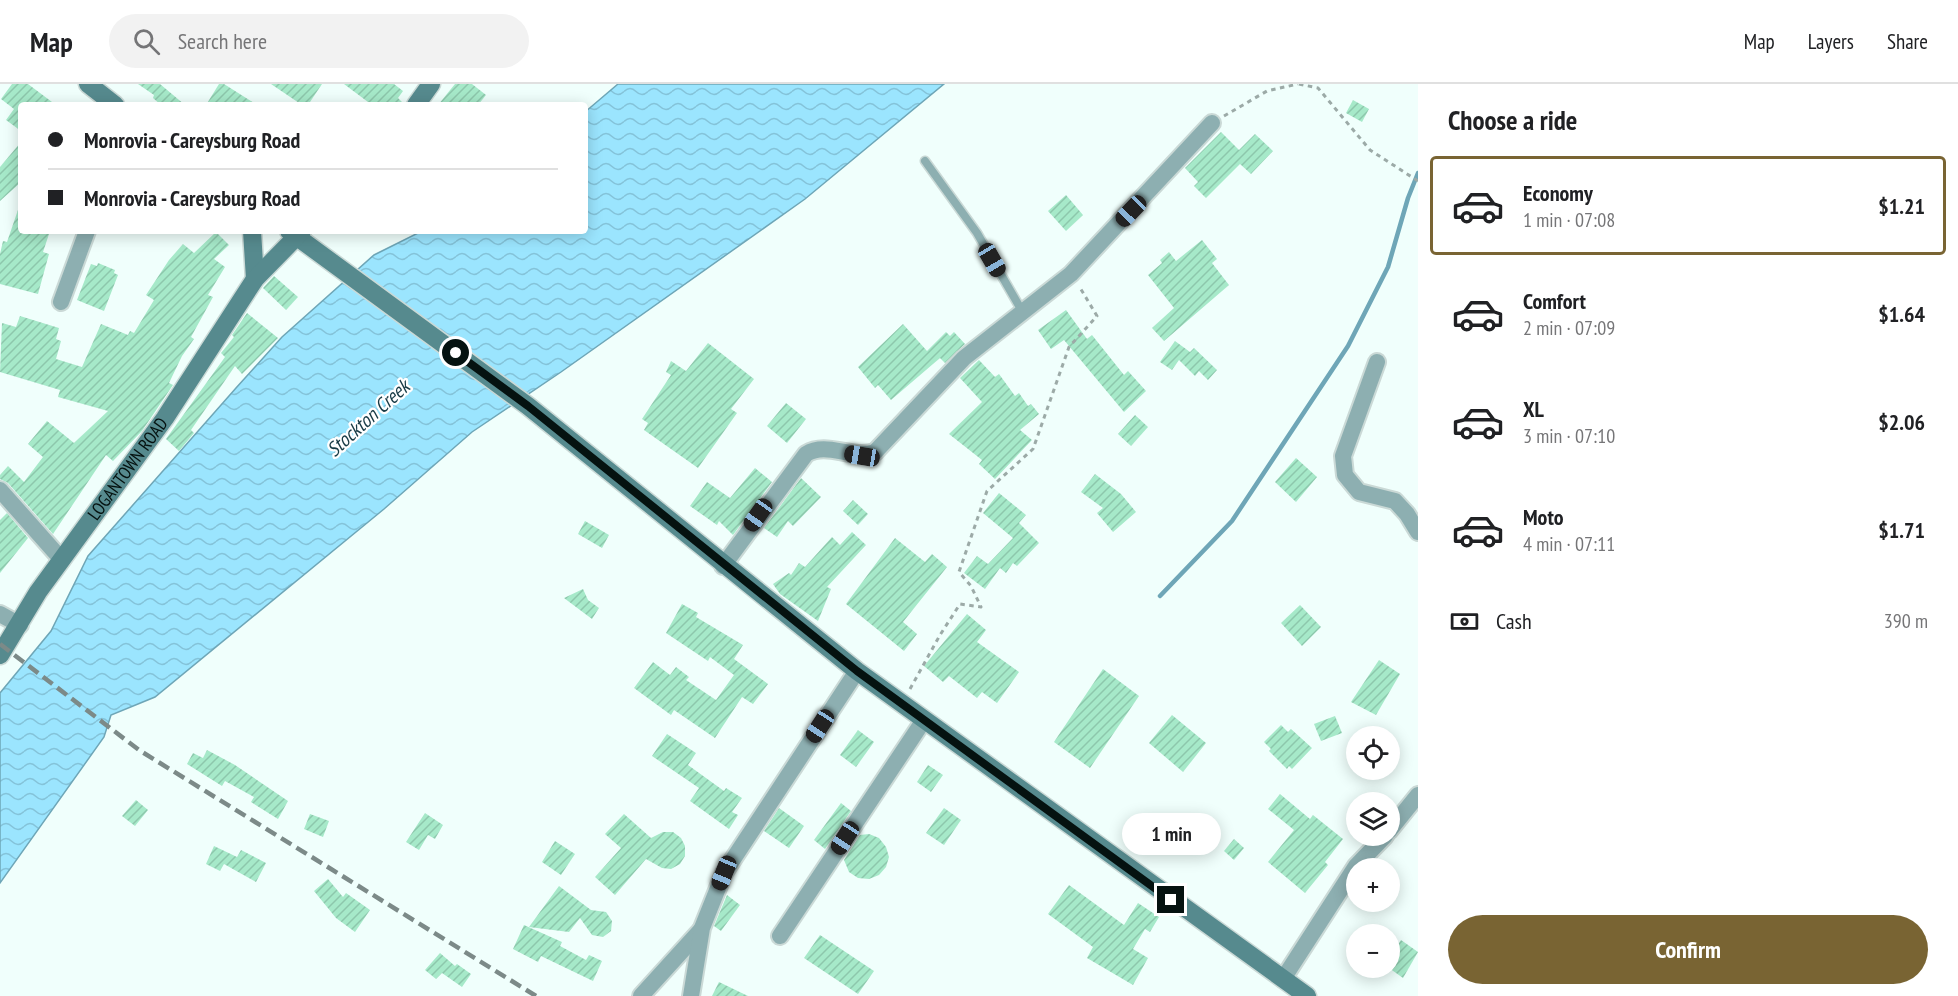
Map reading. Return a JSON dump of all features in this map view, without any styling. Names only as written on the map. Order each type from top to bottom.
[{"type":"main road","points":[[88,84],[111,102]]},
{"type":"main road","points":[[418,102],[431,84]]},
{"type":"main road","points":[[252,234],[255,279]]},
{"type":"main road","name":"LOGANTOWN ROAD","points":[[0,655],[38,592],[165,418],[255,279],[295,234]]},
{"type":"main road","points":[[297,234],[528,406],[723,566],[857,671],[1307,996]]},
{"type":"street","points":[[723,566],[806,454],[822,449],[862,456],[875,452],[958,364],[1071,274],[1212,123]]},
{"type":"street","points":[[61,302],[86,234]]},
{"type":"street","points":[[1377,362],[1343,456],[1345,475],[1359,492],[1395,501],[1407,514],[1418,532]]},
{"type":"street","points":[[0,490],[62,560]]},
{"type":"street","points":[[0,614],[20,625]]},
{"type":"street","points":[[691,996],[702,928],[724,873],[857,671]]},
{"type":"street","points":[[780,936],[924,720]]},
{"type":"street","points":[[1400,817],[1418,795]]},
{"type":"street","points":[[1283,980],[1356,866],[1375,846]]},
{"type":"street","points":[[641,996],[702,928]]},
{"type":"lane","points":[[925,161],[977,233],[1022,311]]},
{"type":"path","points":[[1212,123],[1267,91],[1299,84],[1318,88],[1370,150],[1409,173],[1418,181]]},
{"type":"path","points":[[901,703],[960,604],[981,607],[971,586],[959,572],[987,491],[1033,449],[1069,347],[1097,316],[1071,274]]},
{"type":"water","name":"Stockton Creek","points":[[618,84],[944,84],[805,199],[561,372],[472,432],[384,509],[155,697],[111,715],[104,737],[0,883],[0,693],[51,631],[88,556],[282,337],[374,255],[416,234],[588,234],[588,109]]},
{"type":"building","points":[[12,84],[28,84],[52,102],[18,102],[18,129],[6,120],[14,109],[1,99]]},
{"type":"building","points":[[138,84],[160,84],[181,102],[158,102],[153,98],[154,95]]},
{"type":"building","points":[[219,84],[224,84],[252,102],[208,102]]},
{"type":"building","points":[[271,84],[322,84],[310,102],[298,102]]},
{"type":"building","points":[[344,84],[394,84],[403,91],[398,98],[402,102],[368,102]]},
{"type":"building","points":[[455,84],[472,84],[486,95],[480,102],[440,102]]},
{"type":"building","points":[[1353,100],[1369,109],[1362,122],[1346,113]]},
{"type":"building","points":[[1221,132],[1239,150],[1255,134],[1273,151],[1251,174],[1240,164],[1206,198],[1194,186],[1198,182],[1185,168]]},
{"type":"building","points":[[18,146],[18,185],[0,201],[0,167]]},
{"type":"building","points":[[1066,195],[1083,215],[1066,231],[1048,211]]},
{"type":"building","points":[[18,210],[18,234],[49,234],[43,252],[49,254],[38,294],[0,284],[0,254],[3,241],[7,242]]},
{"type":"building","points":[[214,234],[218,234],[229,245],[214,259],[225,267],[208,295],[213,297],[191,337],[194,339],[182,356],[169,383],[173,385],[142,431],[113,461],[106,455],[53,534],[8,483],[0,479],[0,475],[8,466],[24,482],[43,457],[28,444],[47,421],[74,443],[108,411],[58,397],[60,390],[0,372],[2,323],[16,327],[20,316],[59,328],[56,339],[61,341],[56,359],[82,367],[101,324],[128,335],[130,331],[134,333],[154,300],[146,295],[169,260],[183,244],[194,253]]},
{"type":"building","points":[[1202,240],[1217,259],[1212,263],[1229,285],[1164,341],[1152,328],[1174,308],[1148,275],[1162,263],[1160,260],[1169,252],[1176,261]]},
{"type":"building","points":[[98,263],[115,270],[114,273],[118,275],[104,311],[77,300],[91,264],[97,266]]},
{"type":"building","points":[[274,276],[298,297],[286,310],[263,288]]},
{"type":"building","points":[[1066,310],[1087,339],[1092,335],[1124,375],[1128,371],[1146,391],[1124,412],[1064,340],[1051,349],[1038,330]]},
{"type":"building","points":[[247,313],[278,338],[242,374],[235,366],[191,430],[194,433],[179,451],[166,439],[225,357],[221,353],[234,337],[232,335]]},
{"type":"building","points":[[903,324],[927,351],[946,332],[950,336],[954,332],[965,344],[945,363],[940,358],[891,400],[878,385],[875,388],[858,367]]},
{"type":"building","points":[[1175,341],[1190,352],[1194,348],[1217,370],[1208,380],[1199,371],[1195,376],[1179,360],[1172,370],[1160,362]]},
{"type":"building","points":[[708,343],[754,379],[731,409],[737,413],[698,468],[644,430],[648,423],[642,419],[671,375],[666,372],[671,361],[686,371]]},
{"type":"building","points":[[979,360],[995,377],[999,374],[1015,396],[1019,393],[1028,406],[1031,404],[1039,414],[1020,430],[1032,440],[995,479],[979,464],[982,460],[949,434],[982,402],[960,378]]},
{"type":"building","points":[[786,403],[806,419],[787,443],[767,426]]},
{"type":"building","points":[[1135,415],[1148,427],[1131,446],[1118,434]]},
{"type":"building","points":[[1296,458],[1317,477],[1296,502],[1275,482]]},
{"type":"building","points":[[755,468],[772,482],[733,535],[719,521],[717,525],[690,506],[707,482],[730,498]]},
{"type":"building","points":[[1095,474],[1121,494],[1136,512],[1113,532],[1097,513],[1103,508],[1081,492]]},
{"type":"building","points":[[801,478],[821,497],[793,526],[788,521],[777,537],[764,528]]},
{"type":"building","points":[[999,493],[1026,515],[1019,523],[1039,543],[1017,566],[1013,563],[1006,573],[1000,568],[985,589],[964,573],[977,556],[988,564],[1013,538],[983,513]]},
{"type":"building","points":[[853,500],[868,514],[858,525],[843,511]]},
{"type":"building","points":[[7,513],[28,538],[0,573],[0,520]]},
{"type":"building","points":[[585,521],[609,535],[602,548],[578,534]]},
{"type":"building","points":[[852,532],[866,545],[827,587],[831,589],[818,621],[780,594],[773,584],[789,573],[791,575],[799,563],[805,567],[832,537],[840,545]]},
{"type":"building","points":[[895,538],[925,562],[932,554],[947,567],[903,622],[917,634],[904,651],[846,604]]},
{"type":"building","points":[[583,589],[588,600],[599,608],[592,619],[564,598]]},
{"type":"building","points":[[682,604],[698,613],[696,617],[743,645],[734,659],[768,684],[753,704],[742,697],[715,738],[674,710],[671,715],[634,688],[653,662],[670,675],[676,667],[689,677],[686,680],[716,700],[734,675],[710,657],[708,661],[666,633]]},
{"type":"building","points":[[1300,605],[1321,627],[1302,646],[1281,623]]},
{"type":"building","points":[[967,614],[986,630],[977,642],[1019,672],[997,703],[982,692],[977,698],[949,676],[943,682],[924,666]]},
{"type":"building","points":[[1379,660],[1400,674],[1376,715],[1351,702]]},
{"type":"building","points":[[1103,669],[1139,696],[1090,768],[1054,742]]},
{"type":"building","points":[[1172,715],[1206,743],[1183,772],[1149,743]]},
{"type":"building","points":[[1335,716],[1342,733],[1321,741],[1314,724]]},
{"type":"building","points":[[1281,725],[1288,732],[1291,729],[1312,748],[1292,769],[1289,766],[1287,769],[1269,751],[1271,749],[1264,742]]},
{"type":"building","points":[[858,730],[874,742],[856,767],[840,755]]},
{"type":"building","points":[[667,734],[696,753],[688,765],[724,791],[726,788],[742,798],[732,812],[738,815],[729,829],[690,801],[699,788],[652,756]]},
{"type":"building","points":[[207,750],[235,765],[288,801],[278,819],[251,802],[254,797],[225,781],[222,786],[187,764],[193,753],[203,758]]},
{"type":"building","points":[[928,765],[943,775],[931,792],[917,782]]},
{"type":"building","points":[[1280,794],[1310,819],[1313,815],[1343,839],[1325,862],[1328,865],[1305,893],[1268,862],[1294,830],[1268,809]]},
{"type":"building","points":[[136,800],[148,810],[135,826],[122,816]]},
{"type":"building","points":[[841,803],[851,811],[825,849],[814,840]]},
{"type":"building","points":[[779,808],[804,826],[789,848],[764,831]]},
{"type":"building","points":[[944,808],[961,820],[944,845],[926,833]]},
{"type":"building","points":[[425,813],[443,825],[435,839],[428,835],[419,850],[406,842]]},
{"type":"building","points":[[310,814],[329,821],[323,837],[304,829]]},
{"type":"building","points":[[624,814],[651,838],[663,832],[673,832],[681,838],[685,846],[685,856],[680,864],[671,869],[662,868],[646,859],[615,895],[595,877],[621,848],[605,834]]},
{"type":"building","points":[[869,834],[879,838],[886,847],[889,857],[886,867],[879,875],[869,879],[858,878],[849,872],[844,860],[860,835]]},
{"type":"building","points":[[1234,839],[1244,848],[1234,860],[1224,851]]},
{"type":"building","points":[[555,841],[575,854],[561,875],[542,862]]},
{"type":"building","points":[[214,846],[237,857],[241,850],[266,863],[256,882],[224,864],[220,871],[206,864]]},
{"type":"building","points":[[328,879],[343,897],[346,893],[370,910],[355,932],[336,918],[314,891]]},
{"type":"building","points":[[1069,885],[1124,925],[1138,903],[1159,917],[1150,932],[1145,929],[1133,949],[1148,958],[1133,985],[1087,958],[1093,947],[1048,914]]},
{"type":"building","points":[[559,886],[591,910],[606,912],[612,921],[611,931],[603,937],[592,935],[580,918],[569,932],[529,927]]},
{"type":"building","points":[[727,895],[740,905],[721,931],[714,926]]},
{"type":"building","points":[[524,925],[562,942],[560,946],[586,960],[589,955],[602,961],[593,981],[541,956],[538,962],[513,949]]},
{"type":"building","points":[[820,935],[874,971],[858,994],[804,958]]},
{"type":"building","points":[[1400,942],[1418,952],[1403,978],[1400,976]]},
{"type":"building","points":[[440,953],[455,966],[457,964],[471,974],[462,987],[442,973],[436,979],[425,970]]},
{"type":"building","points":[[719,982],[748,996],[712,996]]},
{"type":"waterway","points":[[1160,596],[1232,521],[1348,346],[1388,267],[1408,198],[1418,173]]},
{"type":"railway","points":[[0,644],[139,750],[536,996]]},
{"type":"route","points":[[456,353],[528,406],[723,566],[857,671],[1171,900]]}]
